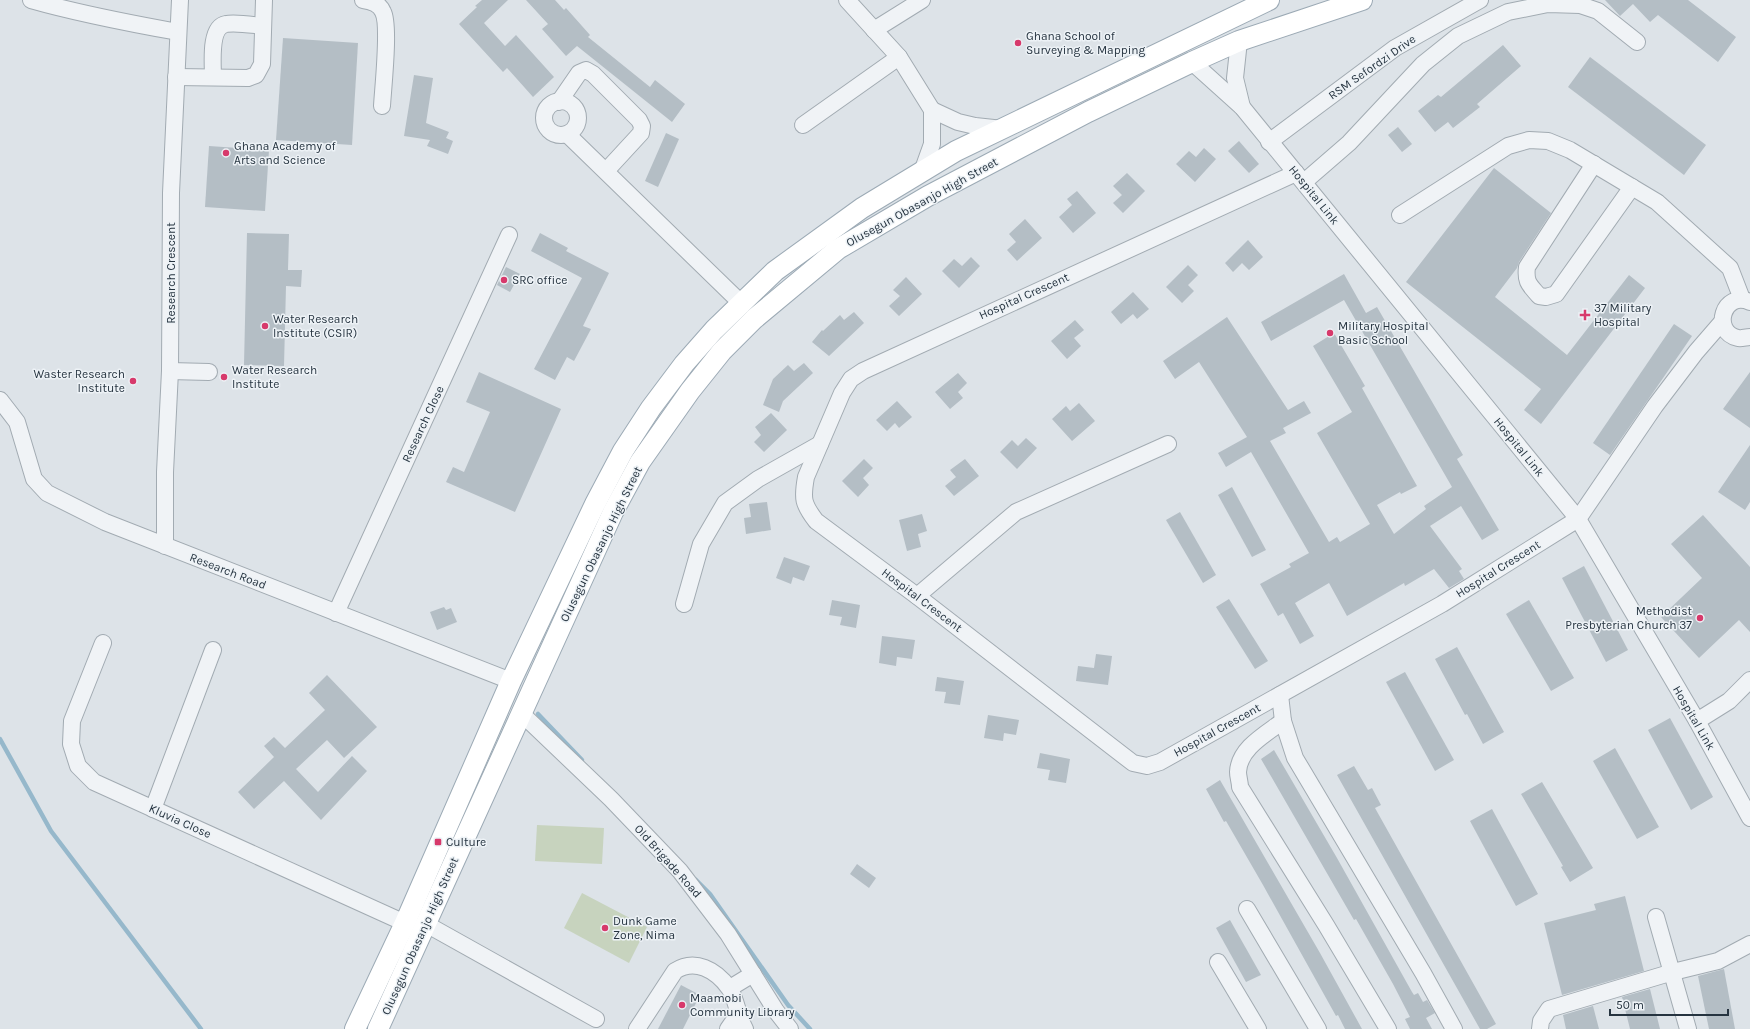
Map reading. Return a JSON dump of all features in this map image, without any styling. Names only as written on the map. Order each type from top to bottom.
[{"type":"main road","name":"Olusegun Obasanjo High Street","points":[[355,1029],[405,923],[511,682],[595,504],[623,451],[651,408],[684,364],[714,330],[775,271],[862,208],[956,151],[1269,0]]},
{"type":"main road","name":"Olusegun Obasanjo High Street","points":[[378,1029],[613,512],[640,462],[690,391],[722,351],[754,319],[838,249],[928,196],[1088,112],[1192,62],[1239,41],[1362,0]]},
{"type":"street","points":[[31,0],[118,22],[178,32]]},
{"type":"street","name":"Research Crescent","points":[[165,546],[165,472],[170,371],[171,193],[180,0]]},
{"type":"street","points":[[176,77],[248,78],[256,75],[262,64],[264,0]]},
{"type":"street","points":[[847,0],[899,57],[932,110],[932,144],[922,172]]},
{"type":"street","points":[[874,30],[922,0]]},
{"type":"street","name":"RSM Sefordzi Drive","points":[[1269,142],[1395,48],[1480,0]]},
{"type":"street","points":[[371,1],[383,12],[386,26],[382,106]]},
{"type":"street","name":"Hospital Crescent","points":[[1578,519],[1442,604],[1160,762],[1147,766],[1133,762],[917,596],[816,521],[805,507],[803,491],[806,477],[842,394],[852,379],[863,371],[1300,177],[1349,144],[1423,64],[1458,36],[1508,12],[1548,4],[1580,5],[1598,11],[1637,42]]},
{"type":"street","points":[[213,78],[214,38],[218,29],[225,24],[263,26]]},
{"type":"street","name":"Hospital Link","points":[[1239,41],[1235,78],[1242,107]]},
{"type":"street","points":[[803,125],[899,57]]},
{"type":"street","name":"Hospital Link","points":[[1192,62],[1242,107],[1578,519],[1697,721],[1750,818]]},
{"type":"street","points":[[559,102],[579,73],[586,70],[593,74],[639,120],[642,126],[642,133],[606,172]]},
{"type":"street","points":[[566,102],[571,105],[578,115],[575,128],[568,134],[562,135],[553,132],[546,124],[546,112],[553,104],[566,102]]},
{"type":"street","points":[[932,110],[958,122],[975,126],[1003,129]]},
{"type":"street","points":[[568,134],[742,304]]},
{"type":"street","points":[[1400,215],[1508,146],[1529,140],[1548,141],[1570,150],[1657,202],[1730,268],[1746,301],[1734,301],[1727,306],[1723,313],[1722,322],[1727,333],[1738,339],[1750,337]]},
{"type":"street","points":[[1594,164],[1527,267],[1526,277],[1528,283],[1539,296],[1546,297],[1556,294],[1632,187]]},
{"type":"street","name":"Research Close","points":[[336,613],[509,234]]},
{"type":"street","points":[[1578,519],[1656,406],[1696,352],[1722,322]]},
{"type":"street","points":[[170,371],[209,372]]},
{"type":"street","name":"Research Road","points":[[0,400],[17,422],[34,478],[47,493],[105,522],[511,682]]},
{"type":"street","points":[[684,604],[701,544],[725,503],[758,479],[820,444]]},
{"type":"street","points":[[917,596],[1016,512],[1168,444]]},
{"type":"street","name":"Kluvia Close","points":[[103,643],[72,720],[71,744],[78,766],[94,782],[405,923]]},
{"type":"street","points":[[153,809],[213,650]]},
{"type":"street","points":[[1697,721],[1730,701],[1750,680]]},
{"type":"street","points":[[1280,695],[1283,721],[1295,758],[1423,973],[1454,1029]]},
{"type":"street","name":"Old Brigade Road","points":[[522,714],[611,799],[680,871],[728,934],[776,1012],[790,1029]]},
{"type":"street","points":[[1283,721],[1245,751],[1240,761],[1238,772],[1240,787],[1322,918],[1388,1029]]},
{"type":"street","points":[[1247,909],[1318,1029]]},
{"type":"street","points":[[1656,917],[1673,972],[1688,1029]]},
{"type":"street","points":[[426,924],[596,1019]]},
{"type":"street","points":[[1540,1029],[1541,1021],[1549,1009],[1673,972],[1718,961],[1750,944]]},
{"type":"street","points":[[1218,962],[1258,1029]]},
{"type":"street","points":[[637,1029],[675,971],[683,966],[693,965],[709,968],[730,988],[744,1029]]},
{"type":"street","points":[[730,988],[753,974]]},
{"type":"street","points":[[728,1029],[735,1019],[737,1009]]},
{"type":"green space","points":[[537,825],[604,828],[602,864],[535,861]]},
{"type":"green space","name":"Dunk Game Zone, Nima","points":[[582,893],[647,927],[629,963],[564,928]]},
{"type":"building","points":[[482,0],[508,0],[484,23],[505,46],[516,35],[554,77],[533,97],[507,68],[503,72],[459,24],[477,7],[475,6]]},
{"type":"building","points":[[526,0],[555,0],[564,10],[566,8],[590,35],[588,37],[650,87],[655,80],[685,104],[672,122],[577,46],[566,56],[542,29],[548,24]]},
{"type":"building","points":[[1605,0],[1688,0],[1736,37],[1718,62],[1658,15],[1650,22],[1633,4],[1620,16]]},
{"type":"building","points":[[283,38],[358,43],[352,145],[276,140]]},
{"type":"building","points":[[1503,45],[1521,66],[1477,104],[1480,107],[1453,128],[1448,122],[1435,132],[1418,111],[1438,95],[1441,97]]},
{"type":"building","points":[[1590,57],[1706,145],[1684,175],[1568,87]]},
{"type":"building","points":[[414,75],[433,78],[426,123],[449,132],[446,138],[453,141],[448,154],[427,146],[430,140],[404,136]]},
{"type":"building","points":[[1398,127],[1412,144],[1402,152],[1388,135]]},
{"type":"building","points":[[666,133],[679,139],[658,187],[645,181]]},
{"type":"building","points":[[1239,141],[1259,164],[1249,173],[1228,151]]},
{"type":"building","points":[[209,146],[269,150],[265,211],[205,207]]},
{"type":"building","points":[[1204,148],[1216,159],[1195,182],[1176,164],[1189,151],[1196,157]]},
{"type":"building","points":[[1494,168],[1551,213],[1519,262],[1517,268],[1495,297],[1567,355],[1629,275],[1645,288],[1541,424],[1524,410],[1541,389],[1406,282]]},
{"type":"building","points":[[1127,173],[1145,191],[1123,213],[1113,203],[1122,195],[1113,186]]},
{"type":"building","points":[[1077,191],[1096,213],[1073,233],[1059,217],[1072,205],[1067,199]]},
{"type":"building","points":[[1025,219],[1042,238],[1017,261],[1007,250],[1016,242],[1009,234]]},
{"type":"building","name":"Water Research Institute (CSIR)","points":[[247,233],[289,234],[288,270],[302,270],[301,287],[286,286],[284,366],[244,365]]},
{"type":"building","points":[[540,233],[568,248],[566,251],[609,273],[583,326],[591,329],[574,361],[567,357],[555,380],[534,369],[582,278],[531,251]]},
{"type":"building","points":[[1248,240],[1263,257],[1249,270],[1242,263],[1233,272],[1225,263]]},
{"type":"building","points":[[971,257],[980,266],[959,288],[942,271],[954,259],[962,266]]},
{"type":"building","points":[[1188,265],[1198,275],[1188,285],[1194,291],[1182,303],[1166,287]]},
{"type":"building","points":[[506,267],[520,274],[510,292],[497,285]]},
{"type":"building","points":[[1344,274],[1366,313],[1377,307],[1463,455],[1457,459],[1499,530],[1482,540],[1461,506],[1430,526],[1462,569],[1459,571],[1464,579],[1449,588],[1434,569],[1405,586],[1404,583],[1347,616],[1329,583],[1295,603],[1314,636],[1300,644],[1283,613],[1278,616],[1260,584],[1291,567],[1289,564],[1309,553],[1251,452],[1226,467],[1218,453],[1247,437],[1199,362],[1175,379],[1163,361],[1227,317],[1288,410],[1304,401],[1311,413],[1283,428],[1286,433],[1270,441],[1329,542],[1337,537],[1340,542],[1370,524],[1317,433],[1352,412],[1313,346],[1334,333],[1365,386],[1362,388],[1417,486],[1401,494],[1400,492],[1377,505],[1394,534],[1426,509],[1424,506],[1452,487],[1344,300],[1271,341],[1261,322]]},
{"type":"building","points":[[906,277],[922,294],[899,316],[889,306],[900,296],[893,290]]},
{"type":"building","points":[[1133,292],[1149,309],[1137,319],[1133,314],[1121,324],[1111,312]]},
{"type":"building","points":[[854,312],[864,323],[829,356],[812,342],[822,330],[823,331],[840,315],[844,320]]},
{"type":"building","points":[[1075,320],[1084,330],[1074,338],[1081,346],[1067,359],[1051,341]]},
{"type":"building","points":[[1674,324],[1692,336],[1610,455],[1593,443]]},
{"type":"building","points":[[804,363],[813,373],[783,401],[779,412],[763,405],[773,379],[788,365],[794,371]]},
{"type":"building","points":[[479,372],[561,409],[515,512],[446,482],[453,467],[464,472],[490,412],[466,402]]},
{"type":"building","points":[[1750,372],[1750,428],[1723,409]]},
{"type":"building","points":[[958,373],[967,383],[958,392],[963,398],[950,409],[935,392]]},
{"type":"building","points":[[897,401],[912,417],[899,428],[895,423],[887,431],[876,420]]},
{"type":"building","points":[[1079,403],[1095,421],[1072,441],[1052,419],[1066,406],[1070,411]]},
{"type":"building","points":[[771,413],[787,430],[764,452],[754,442],[761,435],[755,427]]},
{"type":"building","points":[[1026,438],[1037,448],[1017,469],[1000,452],[1012,440],[1018,446]]},
{"type":"building","points":[[1750,445],[1750,502],[1745,510],[1718,492]]},
{"type":"building","points":[[864,459],[873,468],[863,478],[869,485],[858,497],[842,481]]},
{"type":"building","points":[[965,459],[979,476],[954,496],[945,486],[956,477],[950,470]]},
{"type":"building","points":[[1232,487],[1266,550],[1252,557],[1218,495]]},
{"type":"building","points":[[767,502],[771,530],[746,534],[744,518],[751,517],[749,504]]},
{"type":"building","points":[[1180,512],[1216,575],[1203,583],[1166,520]]},
{"type":"building","points":[[922,514],[927,531],[918,534],[921,547],[907,551],[899,520]]},
{"type":"building","points":[[1703,515],[1750,567],[1750,632],[1739,620],[1699,658],[1661,617],[1702,578],[1671,544]]},
{"type":"building","points":[[784,557],[810,566],[804,581],[793,577],[791,584],[776,578]]},
{"type":"building","points":[[1584,566],[1628,650],[1606,662],[1562,578]]},
{"type":"building","points":[[1229,599],[1268,661],[1255,669],[1216,607]]},
{"type":"building","points":[[832,600],[860,605],[856,628],[840,625],[842,617],[829,615]]},
{"type":"building","points":[[1529,600],[1574,678],[1551,691],[1506,614]]},
{"type":"building","points":[[444,607],[446,610],[451,608],[457,622],[437,630],[430,612]]},
{"type":"building","points":[[882,636],[915,640],[912,659],[897,657],[896,666],[879,663]]},
{"type":"building","points":[[1457,647],[1504,732],[1483,744],[1467,714],[1465,715],[1435,659]]},
{"type":"building","points":[[1096,654],[1112,656],[1108,685],[1076,681],[1078,666],[1094,668]]},
{"type":"building","points":[[1405,672],[1454,760],[1435,771],[1386,682]]},
{"type":"building","points":[[327,675],[377,727],[344,758],[327,740],[296,769],[318,792],[352,756],[367,771],[321,820],[284,781],[254,809],[238,792],[274,757],[264,746],[274,737],[285,748],[325,710],[309,693]]},
{"type":"building","points":[[937,677],[964,681],[960,705],[944,703],[946,692],[935,691]]},
{"type":"building","points":[[988,715],[1019,720],[1016,735],[1004,733],[1003,741],[984,738]]},
{"type":"building","points":[[1670,718],[1713,797],[1691,810],[1648,730]]},
{"type":"building","points":[[1615,748],[1659,827],[1637,839],[1593,761]]},
{"type":"building","points":[[1274,750],[1337,858],[1412,992],[1414,995],[1418,993],[1423,1002],[1427,1000],[1435,1013],[1426,1018],[1432,1029],[1410,1029],[1405,1019],[1410,1017],[1393,984],[1356,919],[1354,920],[1261,759]]},
{"type":"building","points":[[1040,753],[1070,759],[1066,783],[1048,780],[1050,770],[1037,768]]},
{"type":"building","points":[[1354,766],[1368,790],[1372,788],[1381,805],[1375,808],[1496,1024],[1487,1029],[1480,1029],[1337,775]]},
{"type":"building","points":[[1220,780],[1362,1029],[1345,1029],[1338,1015],[1336,1016],[1263,885],[1226,821],[1224,822],[1206,789]]},
{"type":"building","points":[[1542,782],[1593,868],[1570,882],[1561,867],[1563,866],[1521,794]]},
{"type":"building","points":[[1492,809],[1538,894],[1516,906],[1470,821]]},
{"type":"building","points":[[857,864],[876,878],[869,888],[850,874]]},
{"type":"building","points":[[1625,896],[1644,971],[1562,995],[1544,923],[1596,910],[1594,904]]},
{"type":"building","points":[[1230,920],[1261,975],[1246,982],[1216,928]]},
{"type":"building","points":[[1724,969],[1735,1029],[1709,1029],[1698,976]]},
{"type":"building","points":[[681,985],[700,995],[683,1029],[658,1029]]},
{"type":"building","points":[[1650,989],[1660,1029],[1630,1029],[1622,997]]},
{"type":"building","points":[[1593,1006],[1599,1029],[1566,1029],[1563,1015]]},
{"type":"waterway","points":[[538,714],[582,760]]},
{"type":"waterway","points":[[0,739],[51,831],[201,1029]]},
{"type":"waterway","points":[[696,880],[710,894],[788,1005],[810,1029]]},
{"type":"place","name":"Ghana School of Surveying & Mapping","points":[[1018,43]]},
{"type":"place","name":"Ghana Academy of Arts and Science","points":[[226,153]]},
{"type":"place","name":"SRC office","points":[[504,280]]},
{"type":"place","name":"37 Military Hospital","points":[[1585,315]]},
{"type":"place","name":"Water Research Institute (CSIR)","points":[[265,326]]},
{"type":"place","name":"Military Hospital Basic School","points":[[1330,333]]},
{"type":"place","name":"Water Research Institute","points":[[224,377]]},
{"type":"place","name":"Waster Research Institute","points":[[133,381]]},
{"type":"place","name":"Methodist Presbyterian Church 37","points":[[1700,618]]},
{"type":"place","name":"Culture","points":[[438,842]]},
{"type":"place","name":"Dunk Game Zone, Nima","points":[[605,928]]},
{"type":"place","name":"Maamobi Community Library","points":[[682,1005]]}]
